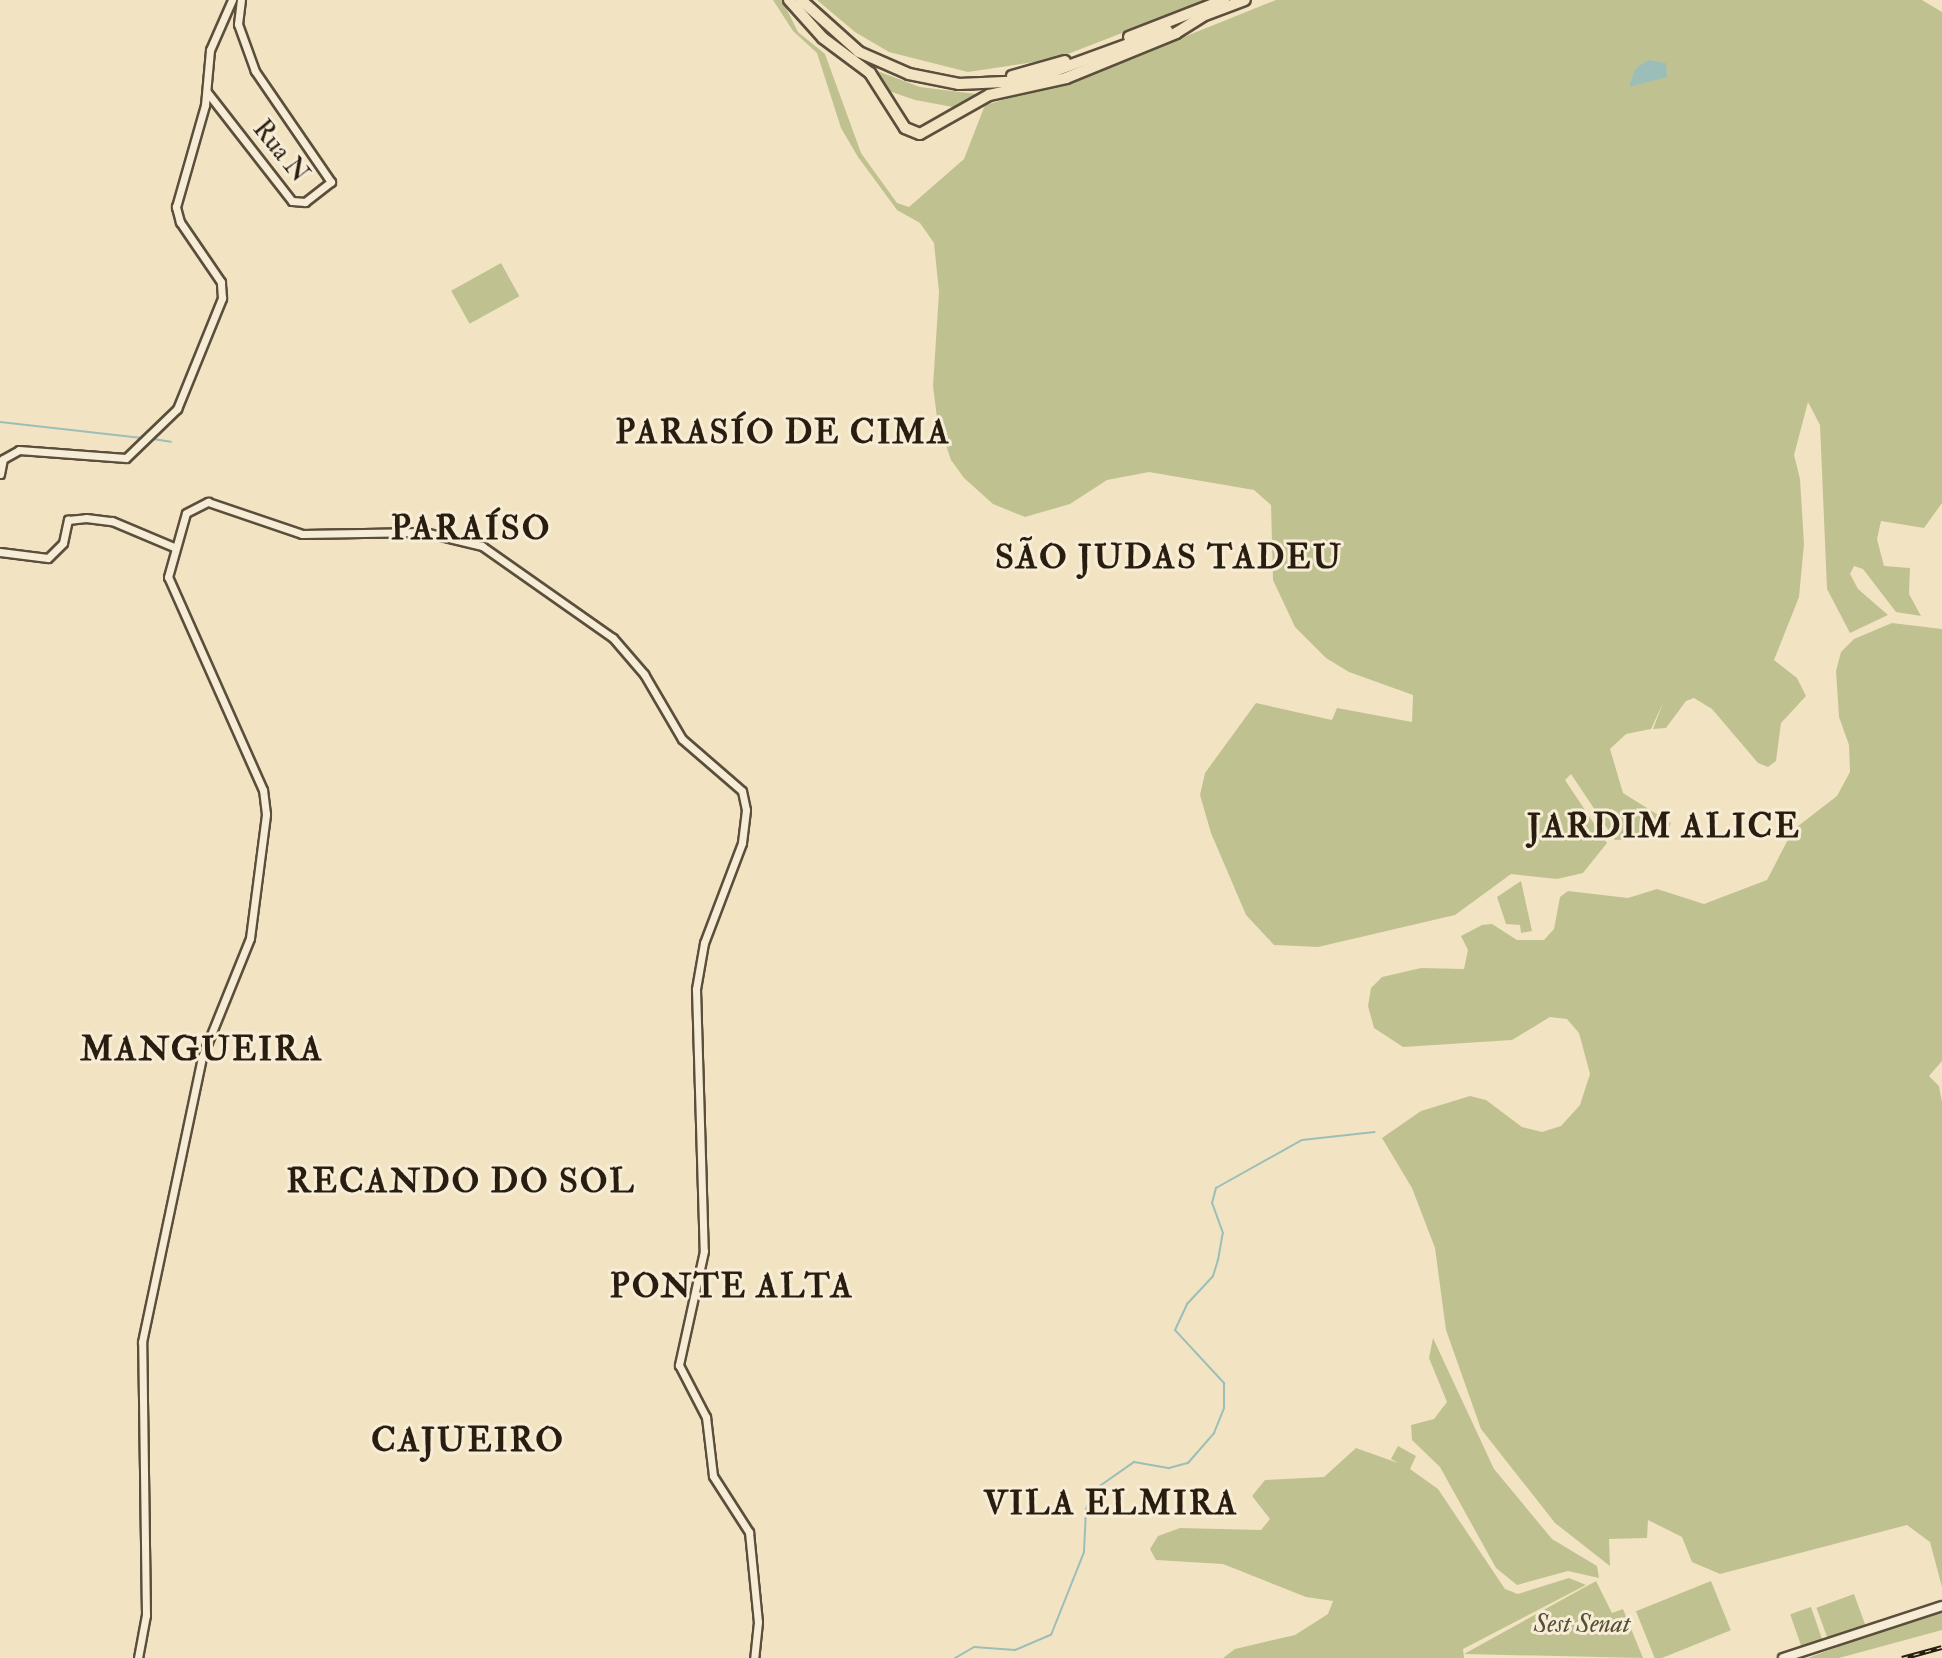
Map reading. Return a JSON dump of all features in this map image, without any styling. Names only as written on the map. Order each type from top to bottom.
[{"type":"highway","points":[[789,0],[823,38],[870,73],[905,128],[920,134],[989,95],[1066,78],[1176,33],[1202,17]]},
{"type":"highway","points":[[801,0],[829,30],[874,60],[922,78],[971,85],[1038,77],[1245,0]]},
{"type":"highway","points":[[809,0],[845,34],[884,57],[933,73],[983,78],[1056,65],[1224,0]]},
{"type":"main road","points":[[1783,1658],[1942,1606]]},
{"type":"street","points":[[0,474],[3,459],[24,449],[126,458],[174,415],[223,291],[176,213],[180,180],[207,92],[210,50],[232,0]]},
{"type":"street","name":"Rua N","points":[[207,92],[292,201],[305,202],[331,182],[255,71],[238,24],[241,0]]},
{"type":"street","points":[[138,1658],[146,1615],[142,1342],[202,1057],[250,938],[266,814],[263,790],[169,580],[174,547],[186,513],[208,502],[302,534],[424,532],[473,541],[613,638],[644,674],[682,739],[739,786],[746,810],[742,843],[704,943],[696,989],[704,1251],[679,1365],[706,1417],[715,1481],[749,1532],[758,1622],[754,1658]]},
{"type":"street","points":[[0,552],[48,558],[63,543],[68,520],[112,521],[174,547]]},
{"type":"green space","points":[[773,0],[782,0],[798,32],[825,54],[861,153],[897,203],[909,207],[964,159],[985,105],[1092,74],[1276,0],[1922,0],[1942,12],[1942,503],[1924,528],[1881,521],[1877,539],[1884,566],[1910,568],[1909,594],[1921,616],[1896,612],[1863,569],[1854,566],[1850,574],[1858,589],[1888,615],[1850,633],[1827,589],[1820,425],[1808,402],[1794,455],[1800,479],[1804,544],[1799,597],[1774,660],[1797,678],[1806,696],[1781,723],[1776,761],[1768,767],[1758,763],[1712,709],[1694,698],[1686,701],[1666,728],[1653,729],[1663,703],[1651,729],[1626,734],[1610,749],[1623,793],[1671,823],[1664,838],[1615,840],[1571,774],[1565,780],[1607,843],[1583,873],[1557,879],[1511,874],[1455,915],[1318,947],[1274,945],[1246,915],[1211,833],[1200,795],[1205,773],[1256,703],[1332,720],[1337,708],[1412,722],[1413,695],[1349,672],[1326,658],[1295,627],[1273,580],[1271,505],[1254,490],[1149,472],[1107,480],[1070,504],[1025,517],[993,504],[964,478],[951,460],[937,418],[933,386],[939,292],[934,243],[920,223],[897,210],[858,157],[841,128],[817,53],[793,31]]},
{"type":"green space","points":[[817,0],[1207,0],[1055,59],[968,72],[889,52],[855,32]]},
{"type":"green space","points":[[872,69],[920,87],[976,94],[953,107],[915,100],[886,90]]},
{"type":"green space","points":[[501,263],[519,296],[470,324],[451,291]]},
{"type":"green space","points":[[1892,623],[1942,629],[1942,1061],[1929,1076],[1939,1086],[1942,1102],[1942,1587],[1930,1542],[1907,1525],[1720,1574],[1692,1562],[1682,1537],[1648,1520],[1647,1538],[1609,1539],[1610,1566],[1555,1523],[1481,1429],[1446,1330],[1435,1248],[1412,1188],[1382,1138],[1421,1111],[1470,1096],[1486,1100],[1522,1127],[1542,1132],[1561,1126],[1580,1105],[1590,1074],[1579,1033],[1567,1019],[1550,1017],[1512,1040],[1403,1047],[1374,1028],[1368,1006],[1371,988],[1382,977],[1421,968],[1464,969],[1468,950],[1461,936],[1482,925],[1492,924],[1517,940],[1544,940],[1554,929],[1560,897],[1568,891],[1628,898],[1657,889],[1704,904],[1767,880],[1793,830],[1837,796],[1850,772],[1849,745],[1839,717],[1836,671],[1841,652],[1854,639]]},
{"type":"green space","points":[[1521,881],[1532,931],[1521,933],[1520,925],[1506,924],[1497,897]]},
{"type":"green space","points":[[1433,1338],[1494,1469],[1552,1539],[1597,1566],[1599,1578],[1568,1571],[1517,1585],[1496,1568],[1440,1467],[1412,1440],[1411,1425],[1434,1419],[1447,1402],[1429,1358]]},
{"type":"green space","points":[[1398,1446],[1416,1456],[1410,1469],[1438,1489],[1505,1589],[1518,1594],[1569,1578],[1586,1585],[1463,1649],[1464,1658],[1223,1658],[1235,1649],[1295,1635],[1328,1614],[1333,1601],[1306,1597],[1223,1564],[1156,1560],[1150,1549],[1158,1536],[1180,1528],[1261,1530],[1270,1519],[1252,1496],[1265,1480],[1324,1477],[1356,1448],[1398,1463],[1391,1459]]},
{"type":"green space","name":"Sest Senat","points":[[1596,1581],[1612,1613],[1623,1609],[1643,1658],[1464,1654]]},
{"type":"green space","points":[[1711,1581],[1731,1630],[1662,1658],[1655,1658],[1636,1611]]},
{"type":"green space","points":[[1854,1594],[1865,1625],[1828,1639],[1816,1608]]},
{"type":"green space","points":[[1811,1607],[1823,1641],[1802,1648],[1790,1614]]},
{"type":"green space","points":[[1942,1608],[1942,1630],[1839,1658],[1808,1658]]},
{"type":"water","points":[[1648,60],[1666,63],[1667,77],[1629,87],[1635,69]]},
{"type":"waterway","points":[[0,422],[142,438]]},
{"type":"waterway","points":[[153,439],[171,442]]},
{"type":"waterway","points":[[955,1658],[974,1647],[1015,1650],[1051,1635],[1084,1552],[1086,1509],[1094,1490],[1134,1462],[1169,1468],[1188,1463],[1214,1433],[1224,1408],[1224,1383],[1175,1330],[1187,1304],[1213,1276],[1218,1260],[1223,1233],[1212,1203],[1216,1188],[1302,1140],[1375,1132]]},
{"type":"railway","points":[[1902,1658],[1942,1647]]},
{"type":"district","name":"PARASÍO DE CIMA","points":[[783,433]]},
{"type":"district","name":"PARAÍSO","points":[[471,529]]},
{"type":"district","name":"SÃO JUDAS TADEU","points":[[1169,558]]},
{"type":"district","name":"JARDIM ALICE","points":[[1664,827]]},
{"type":"district","name":"MANGUEIRA","points":[[202,1050]]},
{"type":"district","name":"RECANDO DO SOL","points":[[461,1182]]},
{"type":"district","name":"PONTE ALTA","points":[[732,1287]]},
{"type":"district","name":"CAJUEIRO","points":[[468,1441]]},
{"type":"district","name":"VILA ELMIRA","points":[[1111,1504]]}]
